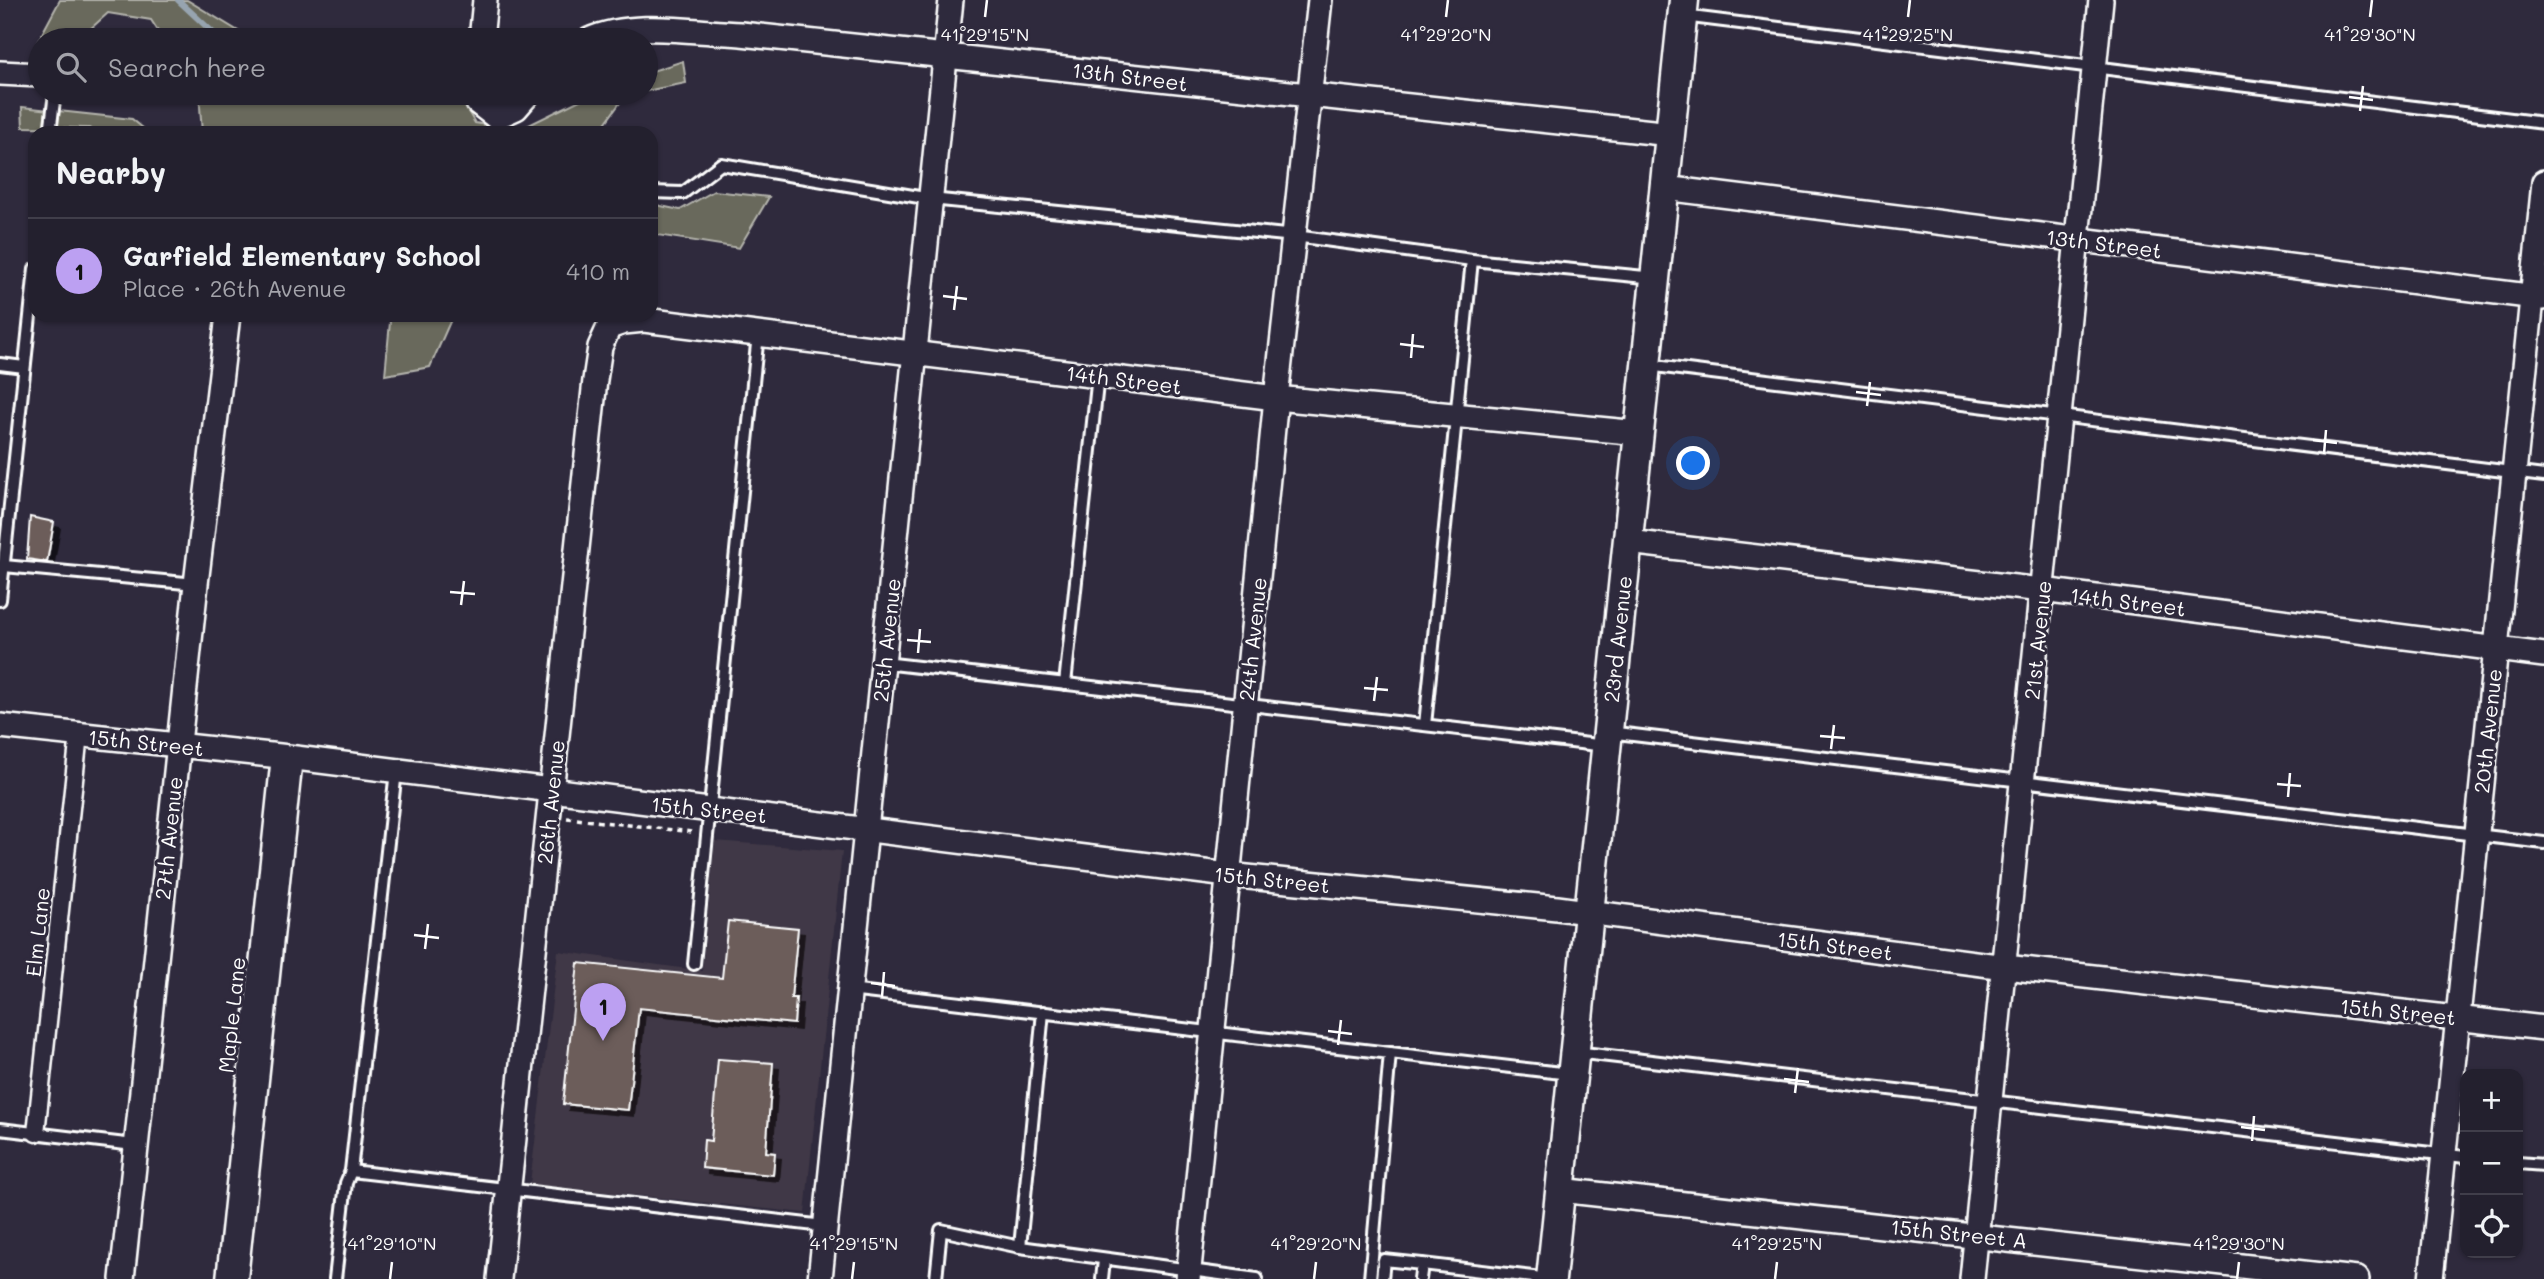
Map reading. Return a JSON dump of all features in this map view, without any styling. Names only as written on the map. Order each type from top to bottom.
[{"type":"street","points":[[482,28],[485,0]]},
{"type":"street","name":"25th Avenue","points":[[820,1279],[951,0]]},
{"type":"street","name":"24th Avenue","points":[[1189,1275],[1276,398],[1320,0]]},
{"type":"street","name":"21st Avenue","points":[[1972,1279],[2005,967],[2057,415],[2101,0]]},
{"type":"street","name":"23rd Avenue","points":[[1551,1279],[1684,8]]},
{"type":"street","name":"13th Street","points":[[658,30],[741,34],[947,54],[1671,134]]},
{"type":"street","points":[[0,73],[28,74]]},
{"type":"street","points":[[484,105],[496,117],[505,115],[516,105]]},
{"type":"street","name":"20th Avenue","points":[[2431,1279],[2455,1155],[2458,1018],[2515,472],[2538,298],[2544,182]]},
{"type":"street","name":"13th Street","points":[[1665,188],[2538,298]]},
{"type":"street","name":"27th Avenue","points":[[122,1279],[134,1145],[227,322]]},
{"type":"street","name":"14th Street","points":[[610,327],[622,322]]},
{"type":"street","name":"14th Street","points":[[658,322],[1276,398],[1456,413],[1639,433]]},
{"type":"street","name":"26th Avenue","points":[[499,1279],[595,380],[600,347],[610,327]]},
{"type":"street","name":"14th Street","points":[[1628,541],[2042,590],[2544,655]]},
{"type":"street","name":"15th Street","points":[[0,726],[287,757],[1228,875],[1589,913],[2005,967],[2544,1028]]},
{"type":"street","name":"Elm Lane","points":[[36,1133],[79,734]]},
{"type":"street","name":"Maple Lane","points":[[225,1279],[287,757]]},
{"type":"street","name":"Maple Lane","points":[[239,1279],[287,757]]},
{"type":"street","name":"15th Street A","points":[[1560,1190],[2357,1279]]},
{"type":"lane","points":[[1684,8],[2094,67],[2544,122]]},
{"type":"lane","points":[[51,126],[54,105]]},
{"type":"lane","points":[[658,192],[683,193],[721,164],[931,199],[1294,236],[1472,260],[1655,278]]},
{"type":"lane","points":[[1424,725],[1472,260]]},
{"type":"lane","points":[[0,600],[29,322]]},
{"type":"lane","points":[[694,964],[758,334]]},
{"type":"lane","points":[[0,364],[24,367]]},
{"type":"lane","points":[[1647,365],[2544,476]]},
{"type":"lane","points":[[1065,684],[1098,375]]},
{"type":"lane","points":[[4,566],[196,583]]},
{"type":"lane","points":[[884,663],[1424,725],[1607,739],[2023,783],[2544,843]]},
{"type":"lane","points":[[335,1279],[346,1183],[351,1171],[396,771]]},
{"type":"lane","points":[[848,990],[1390,1053],[1574,1063],[1991,1099],[2455,1155]]},
{"type":"lane","points":[[1020,1248],[1043,1012]]},
{"type":"lane","points":[[1370,1279],[1390,1053]]},
{"type":"lane","points":[[0,1129],[134,1145]]},
{"type":"lane","points":[[2523,1164],[2544,1166]]},
{"type":"lane","points":[[351,1171],[824,1226]]},
{"type":"lane","points":[[936,1279],[941,1230],[1020,1248],[1189,1275],[1257,1279]]},
{"type":"lane","points":[[1102,1279],[1104,1260]]},
{"type":"lane","points":[[1382,1279],[1384,1260],[1551,1279]]},
{"type":"lane","points":[[1420,1279],[1422,1264]]},
{"type":"shaded area","points":[[715,841],[842,851],[805,1213],[530,1184],[558,951],[702,971]]},
{"type":"green space","points":[[60,0],[187,0],[233,28],[156,28],[151,20],[108,13],[91,28],[45,28]]},
{"type":"green space","points":[[683,61],[686,83],[658,89],[658,69]]},
{"type":"green space","points":[[200,105],[464,105],[475,123],[494,126],[201,126]]},
{"type":"green space","points":[[570,105],[618,105],[603,126],[527,126]]},
{"type":"green space","points":[[22,107],[132,119],[140,126],[28,126],[23,127]]},
{"type":"green space","points":[[714,191],[769,197],[739,248],[658,235],[658,205],[680,210]]},
{"type":"green space","points":[[390,322],[450,322],[430,367],[385,375]]},
{"type":"building","points":[[30,517],[54,522],[47,562],[27,559]]},
{"type":"building","points":[[728,921],[798,928],[791,998],[796,998],[794,1024],[639,1008],[628,1110],[563,1104],[578,963],[722,978]]},
{"type":"building","points":[[718,1059],[773,1063],[766,1152],[775,1153],[773,1175],[702,1168],[704,1140],[711,1141]]},
{"type":"waterway","points":[[178,0],[208,28]]},
{"type":"place","name":"Garfield Elementary School","points":[[603,1041]]}]
